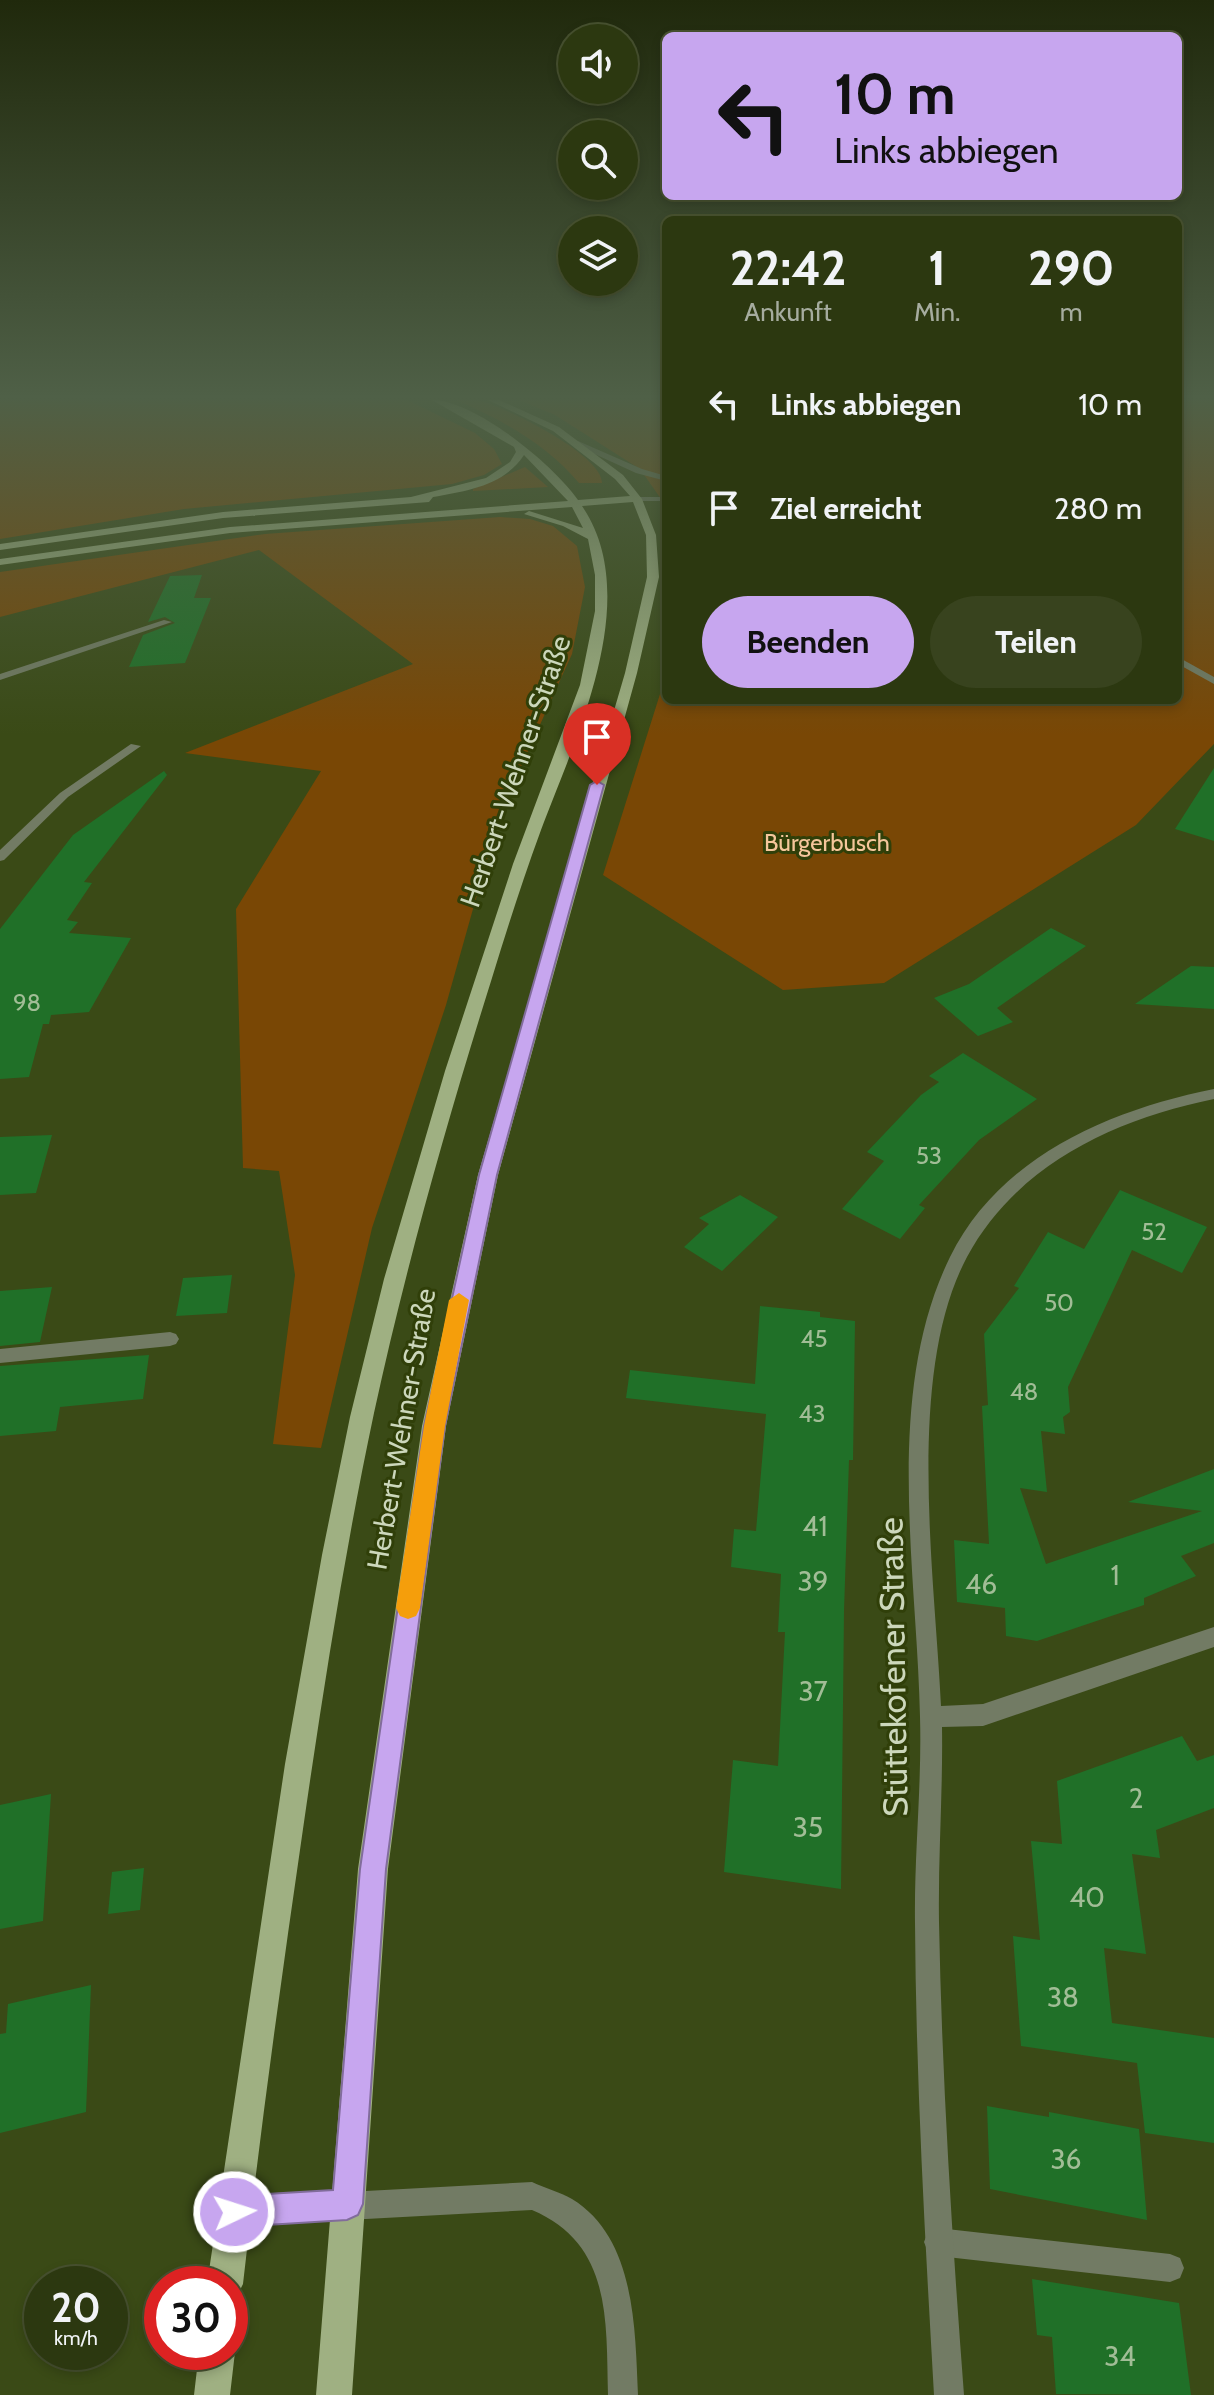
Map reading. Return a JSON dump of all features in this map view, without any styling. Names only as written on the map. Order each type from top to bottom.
[{"type":"main road","points":[[0,547],[269,512]]},
{"type":"main road","points":[[0,562],[230,530],[397,512]]},
{"type":"main road","points":[[519,512],[552,519],[593,537]]},
{"type":"main road","name":"Herbert-Wehner-Straße","points":[[227,2266],[318,1636],[361,1421],[394,1282],[472,1016],[590,672],[602,599],[599,557],[593,537],[579,512]]},
{"type":"main road","name":"Herbert-Wehner-Straße","points":[[334,2395],[373,1869],[434,1426],[488,1175],[649,604],[654,554],[642,512]]},
{"type":"main road","points":[[212,2395],[215,2370]]},
{"type":"street","points":[[0,677],[167,622]]},
{"type":"street","points":[[1182,662],[1214,681]]},
{"type":"street","points":[[0,857],[64,795],[135,746]]},
{"type":"street","name":"Stüttekofener Straße","points":[[949,2395],[938,2242],[927,1974],[931,1717],[920,1474],[929,1341],[943,1292],[958,1257],[972,1232],[994,1207],[1057,1153],[1120,1119],[1214,1094]]},
{"type":"street","points":[[0,1356],[170,1339]]},
{"type":"street","points":[[931,1717],[983,1715],[1214,1637]]},
{"type":"street","points":[[234,2212],[532,2196],[560,2204],[582,2222],[602,2250],[614,2284],[621,2327],[623,2395]]},
{"type":"street","points":[[938,2242],[1170,2268]]},
{"type":"green space","points":[[0,512],[167,512],[0,539]]},
{"type":"green space","name":"Bürgerbusch","points":[[1182,512],[1214,512],[1214,744],[1136,825],[884,983],[783,990],[603,875],[662,688],[662,704],[1182,704]]},
{"type":"green space","points":[[500,517],[530,519],[553,526],[577,546],[585,587],[572,654],[500,813],[446,1005],[372,1228],[321,1448],[273,1444],[295,1275],[279,1171],[243,1168],[236,909],[321,771],[185,753],[413,664],[259,550],[0,617],[0,572],[265,534]]},
{"type":"building","points":[[202,575],[194,598],[211,598],[185,663],[129,667],[143,635],[175,623],[165,617],[148,622],[170,576]]},
{"type":"building","points":[[1214,768],[1214,841],[1175,829]]},
{"type":"building","points":[[164,771],[167,775],[84,882],[92,883],[67,920],[78,922],[69,933],[131,938],[89,1012],[51,1015],[49,1024],[43,1024],[29,1077],[0,1079],[0,929],[73,835]]},
{"type":"building","points":[[1051,928],[1086,946],[997,1008],[1013,1022],[978,1036],[934,998],[969,984]]},
{"type":"building","points":[[1191,966],[1214,967],[1214,1009],[1135,1004]]},
{"type":"building","points":[[963,1053],[1037,1099],[979,1140],[919,1205],[925,1208],[900,1239],[842,1209],[884,1161],[867,1152],[921,1095],[939,1082],[929,1076]]},
{"type":"building","points":[[52,1135],[36,1193],[0,1195],[0,1137]]},
{"type":"building","points":[[1120,1190],[1207,1227],[1182,1273],[1132,1250],[1068,1387],[1070,1412],[1063,1417],[1065,1434],[1041,1431],[1047,1492],[1020,1488],[1046,1564],[1202,1511],[1128,1502],[1214,1469],[1214,1543],[1181,1556],[1196,1576],[1144,1598],[1144,1605],[1037,1641],[1006,1636],[1005,1608],[957,1602],[954,1540],[989,1544],[982,1406],[988,1405],[984,1334],[1019,1288],[1014,1286],[1048,1232],[1084,1249]]},
{"type":"building","points":[[740,1195],[778,1217],[722,1271],[684,1247],[709,1224],[699,1218]]},
{"type":"building","points":[[232,1275],[227,1313],[176,1316],[183,1278]]},
{"type":"building","points":[[52,1287],[40,1342],[0,1346],[0,1291]]},
{"type":"building","points":[[760,1306],[820,1312],[820,1317],[855,1321],[853,1460],[849,1460],[844,1611],[841,1889],[724,1872],[733,1760],[778,1766],[785,1632],[778,1632],[781,1574],[731,1567],[734,1529],[756,1531],[766,1414],[626,1398],[630,1370],[755,1384]]},
{"type":"building","points":[[149,1355],[143,1399],[60,1407],[56,1431],[0,1436],[0,1366]]},
{"type":"building","points":[[1182,1736],[1197,1761],[1214,1755],[1214,1808],[1156,1830],[1160,1858],[1132,1854],[1146,1954],[1104,1948],[1112,2023],[1214,2038],[1214,2143],[1145,2133],[1137,2063],[1021,2046],[1013,1936],[1040,1940],[1031,1841],[1062,1844],[1057,1781]]},
{"type":"building","points":[[51,1794],[43,1921],[0,1929],[0,1805]]},
{"type":"building","points":[[144,1868],[140,1910],[108,1914],[112,1872]]},
{"type":"building","points":[[91,1985],[86,2112],[0,2133],[0,2034],[6,2033],[8,2004]]},
{"type":"building","points":[[987,2106],[1049,2117],[1049,2112],[1139,2129],[1147,2220],[990,2189]]},
{"type":"building","points":[[1032,2279],[1179,2303],[1191,2395],[1056,2394],[1052,2337],[1037,2335]]},
{"type":"slow traffic","points":[[408,1608],[434,1426],[459,1300]]},
{"type":"route","points":[[234,2212],[347,2204],[373,1869],[434,1426],[462,1283],[488,1175],[597,785]]}]
